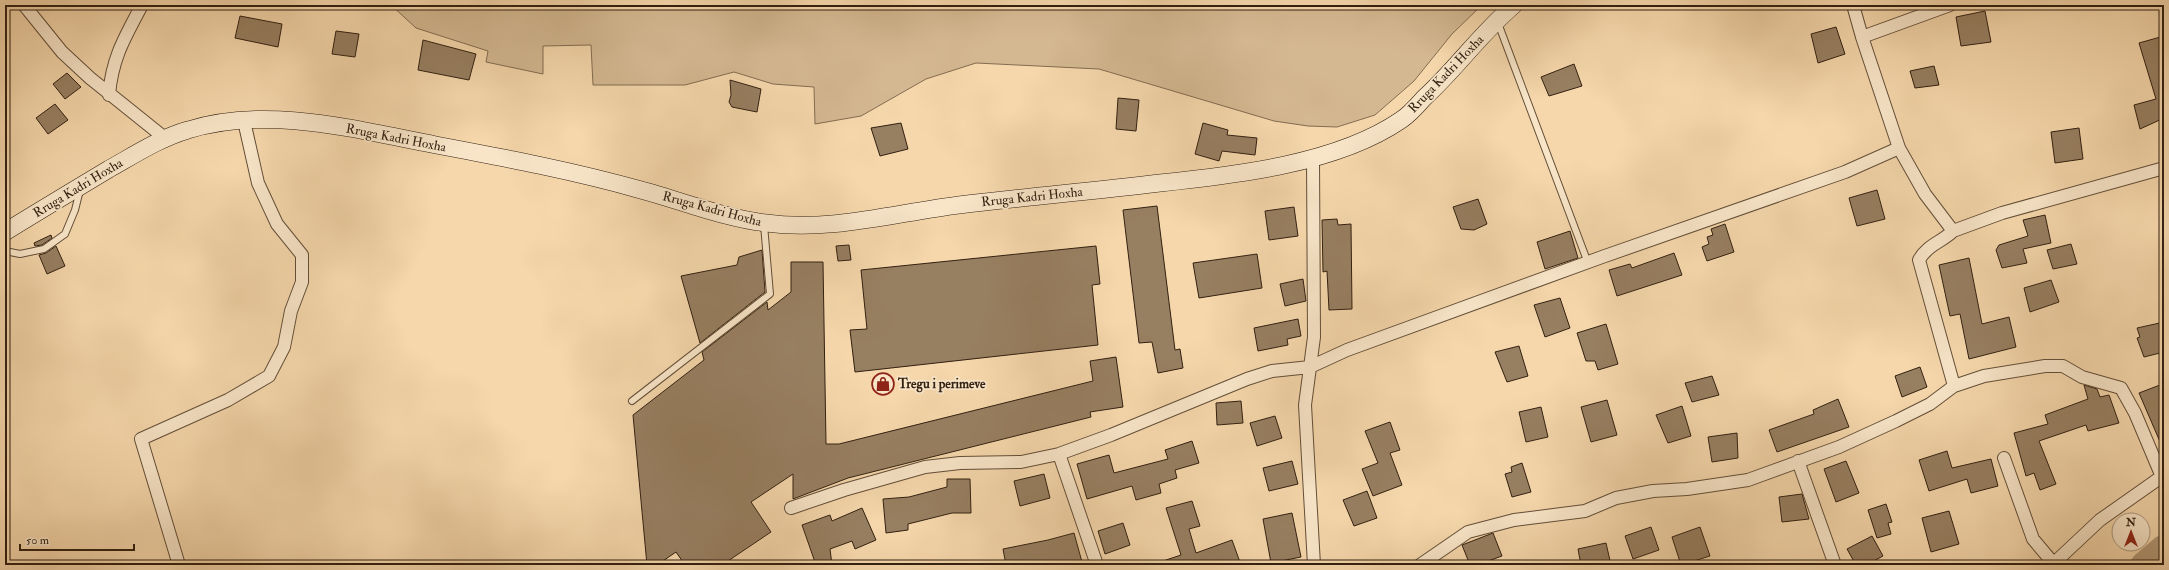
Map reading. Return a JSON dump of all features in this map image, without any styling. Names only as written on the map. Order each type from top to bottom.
[{"type":"main road","name":"Rruga Kadri Hoxha","points":[[5,232],[137,153],[185,130],[209,124],[244,121],[283,120],[327,125],[542,164],[764,223],[787,225],[826,224],[951,206],[1201,179],[1313,158],[1363,140],[1402,120],[1441,83],[1497,19],[1514,5]]},
{"type":"street","points":[[24,5],[62,52],[109,95],[166,139]]},
{"type":"street","points":[[109,95],[111,72],[121,43],[142,5]]},
{"type":"street","points":[[1853,5],[1862,37],[1899,148],[1925,194],[1953,231]]},
{"type":"street","points":[[1862,37],[1950,5]]},
{"type":"street","points":[[179,565],[141,439],[228,400],[269,376],[284,348],[291,311],[302,282],[302,255],[277,224],[258,183],[244,121]]},
{"type":"street","points":[[792,508],[844,490],[925,467],[960,463],[1021,462],[1059,454],[1110,435],[1247,379],[1272,371],[1310,367],[1347,350],[1845,172],[1899,148]]},
{"type":"street","points":[[1313,158],[1314,337],[1305,405],[1314,565]]},
{"type":"street","points":[[1954,386],[1919,260],[1924,251],[1946,238],[1953,231],[1996,215],[2164,168]]},
{"type":"street","points":[[1420,565],[1468,532],[1514,520],[1585,511],[1616,498],[1653,491],[1687,489],[1748,480],[1839,447],[1896,422],[1930,404],[1954,386],[1984,376],[2044,366],[2063,366],[2082,378],[2121,388],[2135,413],[2163,476],[2100,520],[2053,564],[2033,539],[2004,458]]},
{"type":"street","points":[[1059,454],[1097,565]]},
{"type":"street","points":[[1798,461],[1835,565]]},
{"type":"lane","points":[[1497,19],[1588,263]]},
{"type":"lane","points":[[5,251],[20,254],[44,249],[64,234],[76,210],[80,186]]},
{"type":"lane","points":[[632,401],[770,294],[764,223]]},
{"type":"shaded area","points":[[391,5],[1482,5],[1452,34],[1414,81],[1375,115],[1337,127],[1308,126],[1274,121],[1099,69],[976,63],[926,79],[861,116],[815,124],[814,87],[773,84],[734,72],[685,85],[593,85],[591,45],[543,46],[543,74],[486,62],[488,51],[416,28]]},
{"type":"building","points":[[1985,11],[1991,42],[1961,46],[1956,17]]},
{"type":"building","points":[[240,16],[282,24],[278,47],[235,38]]},
{"type":"building","points":[[1836,27],[1845,54],[1818,63],[1811,34]]},
{"type":"building","points":[[336,31],[359,34],[355,57],[332,54]]},
{"type":"building","points":[[2164,36],[2164,118],[2140,129],[2134,105],[2156,99],[2139,43]]},
{"type":"building","points":[[423,40],[476,54],[469,80],[418,70]]},
{"type":"building","points":[[1574,64],[1582,86],[1549,96],[1541,77]]},
{"type":"building","points":[[1934,66],[1939,85],[1915,88],[1910,71]]},
{"type":"building","points":[[67,73],[81,87],[65,99],[53,84]]},
{"type":"building","points":[[730,80],[761,89],[757,112],[732,107],[729,102],[731,95]]},
{"type":"building","points":[[1118,98],[1139,100],[1136,131],[1116,129]]},
{"type":"building","points":[[55,104],[68,120],[48,134],[36,118]]},
{"type":"building","points":[[901,123],[908,149],[880,156],[871,128]]},
{"type":"building","points":[[1203,123],[1228,130],[1227,135],[1257,138],[1255,155],[1222,151],[1219,161],[1195,154]]},
{"type":"building","points":[[2079,128],[2083,159],[2055,163],[2051,132]]},
{"type":"building","points":[[1877,190],[1885,219],[1857,226],[1849,198]]},
{"type":"building","points":[[1478,199],[1487,224],[1474,230],[1461,229],[1453,207]]},
{"type":"building","points":[[1157,206],[1175,350],[1180,349],[1183,368],[1158,373],[1152,342],[1139,343],[1123,210]]},
{"type":"building","points":[[1294,207],[1298,236],[1269,240],[1265,211]]},
{"type":"building","points":[[2045,215],[2051,243],[2023,249],[2027,263],[2002,268],[1996,250],[1999,245],[2028,236],[2023,220]]},
{"type":"building","points":[[1337,219],[1338,225],[1351,224],[1352,309],[1329,310],[1327,271],[1323,272],[1322,220]]},
{"type":"building","points":[[1725,224],[1734,252],[1707,261],[1702,247],[1709,244],[1707,237],[1713,235],[1711,229]]},
{"type":"building","points":[[1570,231],[1578,258],[1545,269],[1537,242]]},
{"type":"building","points":[[51,235],[52,238],[42,245],[35,246],[34,243]]},
{"type":"building","points":[[2071,244],[2077,264],[2053,269],[2047,250]]},
{"type":"building","points":[[849,245],[851,260],[838,261],[836,246]]},
{"type":"building","points":[[56,246],[65,266],[47,274],[39,255],[46,253]]},
{"type":"building","points":[[1096,246],[1100,284],[1092,285],[1098,345],[855,372],[850,330],[867,329],[861,270]]},
{"type":"building","points":[[762,250],[765,292],[700,343],[681,276],[737,265],[739,257]]},
{"type":"building","points":[[1674,253],[1682,275],[1617,296],[1609,270],[1630,264],[1632,268]]},
{"type":"building","points":[[1257,254],[1262,288],[1199,298],[1193,263]]},
{"type":"building","points":[[1969,258],[1982,324],[2009,317],[2016,347],[1969,359],[1960,314],[1950,316],[1939,265]]},
{"type":"building","points":[[791,262],[823,262],[826,444],[839,444],[1093,381],[1090,361],[1116,357],[1123,407],[1090,412],[1091,417],[848,478],[793,499],[793,474],[751,502],[771,532],[722,565],[685,565],[676,552],[657,565],[647,565],[633,415],[704,360],[702,352],[767,302],[768,310],[791,292]]},
{"type":"building","points":[[1303,279],[1306,301],[1285,306],[1280,284]]},
{"type":"building","points":[[2051,280],[2059,302],[2030,312],[2024,288]]},
{"type":"building","points":[[1560,298],[1570,328],[1545,337],[1534,305]]},
{"type":"building","points":[[1298,319],[1301,336],[1287,339],[1288,345],[1258,351],[1254,328]]},
{"type":"building","points":[[2164,322],[2164,352],[2144,357],[2137,338],[2140,337],[2137,328]]},
{"type":"building","points":[[1606,324],[1618,364],[1598,370],[1595,361],[1586,361],[1577,333]]},
{"type":"building","points":[[1519,346],[1528,376],[1507,382],[1495,352]]},
{"type":"building","points":[[1920,367],[1927,387],[1902,397],[1895,376]]},
{"type":"building","points":[[1712,376],[1719,395],[1692,402],[1685,383]]},
{"type":"building","points":[[2084,385],[2097,389],[2100,397],[2109,395],[2119,423],[2088,431],[2086,425],[2039,441],[2056,484],[2040,490],[2034,473],[2026,476],[2014,433],[2048,424],[2045,415],[2088,399]]},
{"type":"building","points":[[2160,385],[2164,396],[2164,451],[2139,393]]},
{"type":"building","points":[[1838,399],[1849,427],[1777,452],[1769,430],[1814,414],[1813,410]]},
{"type":"building","points":[[1607,400],[1617,435],[1591,442],[1581,407]]},
{"type":"building","points":[[1241,401],[1243,423],[1217,425],[1216,403]]},
{"type":"building","points":[[1682,406],[1691,436],[1668,443],[1656,415]]},
{"type":"building","points":[[1541,407],[1548,437],[1526,442],[1519,412]]},
{"type":"building","points":[[1275,416],[1282,438],[1257,446],[1250,423]]},
{"type":"building","points":[[1390,422],[1400,450],[1390,453],[1402,485],[1373,496],[1362,469],[1378,463],[1365,431]]},
{"type":"building","points":[[1737,433],[1738,458],[1712,462],[1708,437]]},
{"type":"building","points":[[1192,441],[1199,463],[1175,470],[1177,478],[1159,484],[1161,493],[1136,500],[1132,486],[1087,499],[1077,464],[1109,455],[1114,473],[1168,459],[1165,450]]},
{"type":"building","points":[[1947,451],[1952,468],[1991,459],[1998,486],[1971,493],[1967,479],[1929,491],[1919,460]]},
{"type":"building","points":[[1292,461],[1298,484],[1269,491],[1263,468]]},
{"type":"building","points":[[1846,461],[1859,493],[1836,502],[1824,469]]},
{"type":"building","points":[[1522,463],[1531,492],[1512,497],[1505,474],[1512,472],[1511,467]]},
{"type":"building","points":[[1044,474],[1050,498],[1020,506],[1014,481]]},
{"type":"building","points":[[947,479],[970,479],[971,513],[952,513],[908,524],[908,530],[886,533],[883,499],[909,497],[947,487]]},
{"type":"building","points":[[1367,491],[1377,518],[1354,526],[1343,500]]},
{"type":"building","points":[[1802,494],[1809,519],[1782,522],[1779,497]]},
{"type":"building","points":[[1192,501],[1200,526],[1189,529],[1196,553],[1232,540],[1241,565],[1157,565],[1157,563],[1181,555],[1166,508]]},
{"type":"building","points":[[1886,504],[1892,522],[1888,523],[1891,534],[1877,538],[1868,510]]},
{"type":"building","points":[[862,508],[876,540],[855,549],[852,541],[830,549],[832,565],[816,565],[802,525],[830,515],[832,521]]},
{"type":"building","points":[[1949,511],[1959,544],[1931,552],[1922,518]]},
{"type":"building","points":[[1292,513],[1301,557],[1271,563],[1263,519]]},
{"type":"building","points":[[1123,523],[1130,545],[1105,554],[1098,531]]},
{"type":"building","points":[[1651,527],[1659,550],[1633,559],[1625,536]]},
{"type":"building","points":[[1700,527],[1710,556],[1681,565],[1672,537]]},
{"type":"building","points":[[1074,533],[1082,562],[1070,565],[1006,565],[1003,549]]},
{"type":"building","points":[[1493,533],[1502,556],[1477,565],[1470,565],[1462,545]]},
{"type":"building","points":[[1872,536],[1883,556],[1866,565],[1856,565],[1847,549]]},
{"type":"building","points":[[1606,543],[1611,565],[1581,565],[1578,549]]},
{"type":"waterway","points":[[2144,565],[2164,548]]},
{"type":"place","name":"Tregu i perimeve","points":[[883,384]]}]
